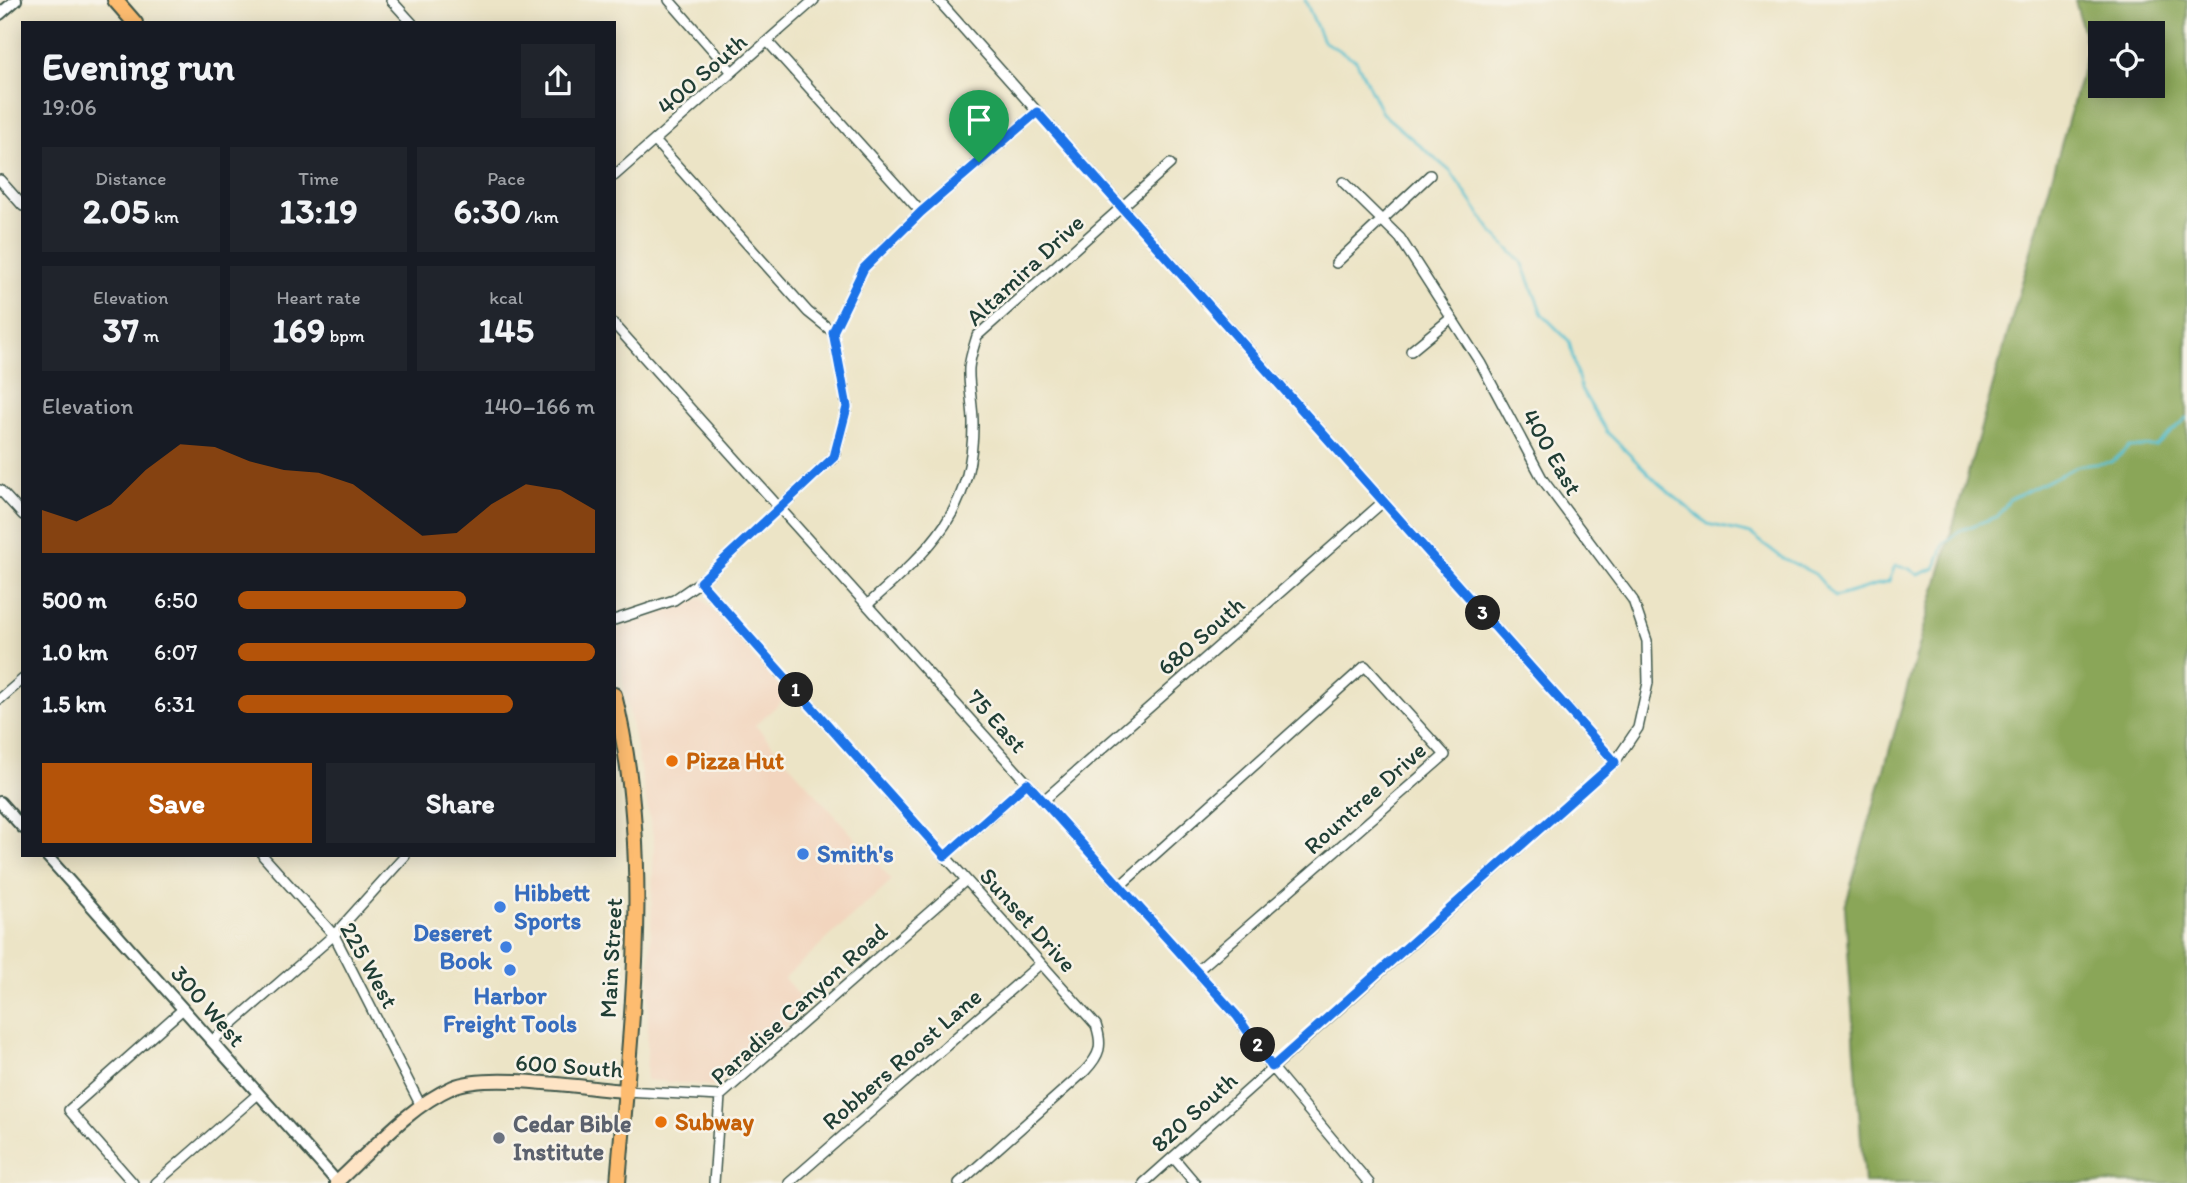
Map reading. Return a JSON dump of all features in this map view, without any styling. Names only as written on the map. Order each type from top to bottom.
[{"type":"main road","points":[[115,0],[133,21]]},
{"type":"main road","name":"Main Street","points":[[616,709],[631,788],[639,913],[618,1183]]},
{"type":"main road","name":"600 South","points":[[337,1183],[421,1106],[455,1086],[485,1081],[625,1091]]},
{"type":"street","points":[[0,14],[16,0]]},
{"type":"street","points":[[391,0],[410,21]]},
{"type":"street","points":[[669,0],[733,72]]},
{"type":"street","name":"400 South","points":[[616,174],[814,0]]},
{"type":"street","points":[[938,0],[1615,762]]},
{"type":"street","points":[[768,41],[921,212]]},
{"type":"street","points":[[616,619],[674,600],[700,582],[781,510],[834,457],[847,407],[833,332],[864,268],[921,212],[1037,112]]},
{"type":"street","points":[[655,141],[808,312],[833,332]]},
{"type":"street","name":"Altamira Drive","points":[[867,605],[925,554],[954,514],[970,467],[974,422],[969,367],[977,336],[1170,164]]},
{"type":"street","points":[[1336,263],[1430,175]]},
{"type":"street","points":[[0,180],[21,204]]},
{"type":"street","name":"400 East","points":[[1343,182],[1400,238],[1481,364],[1542,480],[1633,600],[1647,641],[1648,683],[1638,728],[1615,762]]},
{"type":"street","points":[[1411,351],[1450,319]]},
{"type":"street","name":"75 East","points":[[616,326],[1237,1016],[1272,1067],[1369,1183]]},
{"type":"street","points":[[0,490],[21,513]]},
{"type":"street","name":"680 South","points":[[1044,800],[1384,501]]},
{"type":"street","name":"Sunset Drive","points":[[700,582],[1096,1025],[1102,1042],[1098,1056],[1085,1072],[959,1183]]},
{"type":"street","name":"Rountree Drive","points":[[1121,885],[1365,666],[1429,736],[1445,755],[1197,971]]},
{"type":"street","points":[[0,699],[21,681]]},
{"type":"street","name":"820 South","points":[[1144,1183],[1615,762]]},
{"type":"street","points":[[945,856],[1027,783]]},
{"type":"street","points":[[0,802],[21,826]]},
{"type":"street","name":"300 West","points":[[48,857],[337,1183]]},
{"type":"street","name":"225 West","points":[[264,857],[334,935],[421,1106]]},
{"type":"street","points":[[212,1041],[334,935],[404,857]]},
{"type":"street","name":"Paradise Canyon Road","points":[[714,1183],[720,1096],[966,880]]},
{"type":"street","name":"Robbers Roost Lane","points":[[789,1183],[1040,964]]},
{"type":"street","points":[[133,1183],[68,1110],[183,1009]]},
{"type":"street","name":"600 South","points":[[625,1091],[720,1096]]},
{"type":"street","points":[[156,1183],[258,1094]]},
{"type":"street","points":[[1173,1157],[1195,1183]]},
{"type":"shaded area","points":[[702,598],[788,696],[755,725],[892,880],[784,978],[809,1007],[713,1086],[646,1080],[654,841],[616,645],[616,630]]},
{"type":"green space","points":[[2075,0],[2187,0],[2187,1183],[1864,1183],[1845,907],[2088,50]]},
{"type":"waterway","points":[[1305,0],[1323,41],[1356,60],[1382,113],[1451,172],[1492,232],[1523,264],[1542,314],[1569,341],[1581,389],[1607,432],[1659,484],[1708,524],[1751,534],[1781,557],[1815,574],[1835,597],[1889,581],[1895,566],[1908,568],[1918,575],[1935,568],[1944,544],[1959,531],[1998,516],[2009,500],[2078,466],[2112,462],[2129,447],[2156,446],[2187,418]]},
{"type":"place","name":"Pizza Hut","points":[[672,761]]},
{"type":"place","name":"Smith's","points":[[803,854]]},
{"type":"place","name":"Hibbett Sports","points":[[500,907]]},
{"type":"place","name":"Deseret Book","points":[[506,947]]},
{"type":"place","name":"Harbor Freight Tools","points":[[510,970]]},
{"type":"place","name":"Subway","points":[[661,1122]]},
{"type":"place","name":"Cedar Bible Institute","points":[[499,1138]]},
{"type":"route","points":[[1037,112],[1615,762],[1272,1067],[1237,1016],[1027,783],[945,856],[700,582],[781,510],[834,457],[847,407],[833,332],[864,268],[921,212],[979,162],[1037,112]]}]
